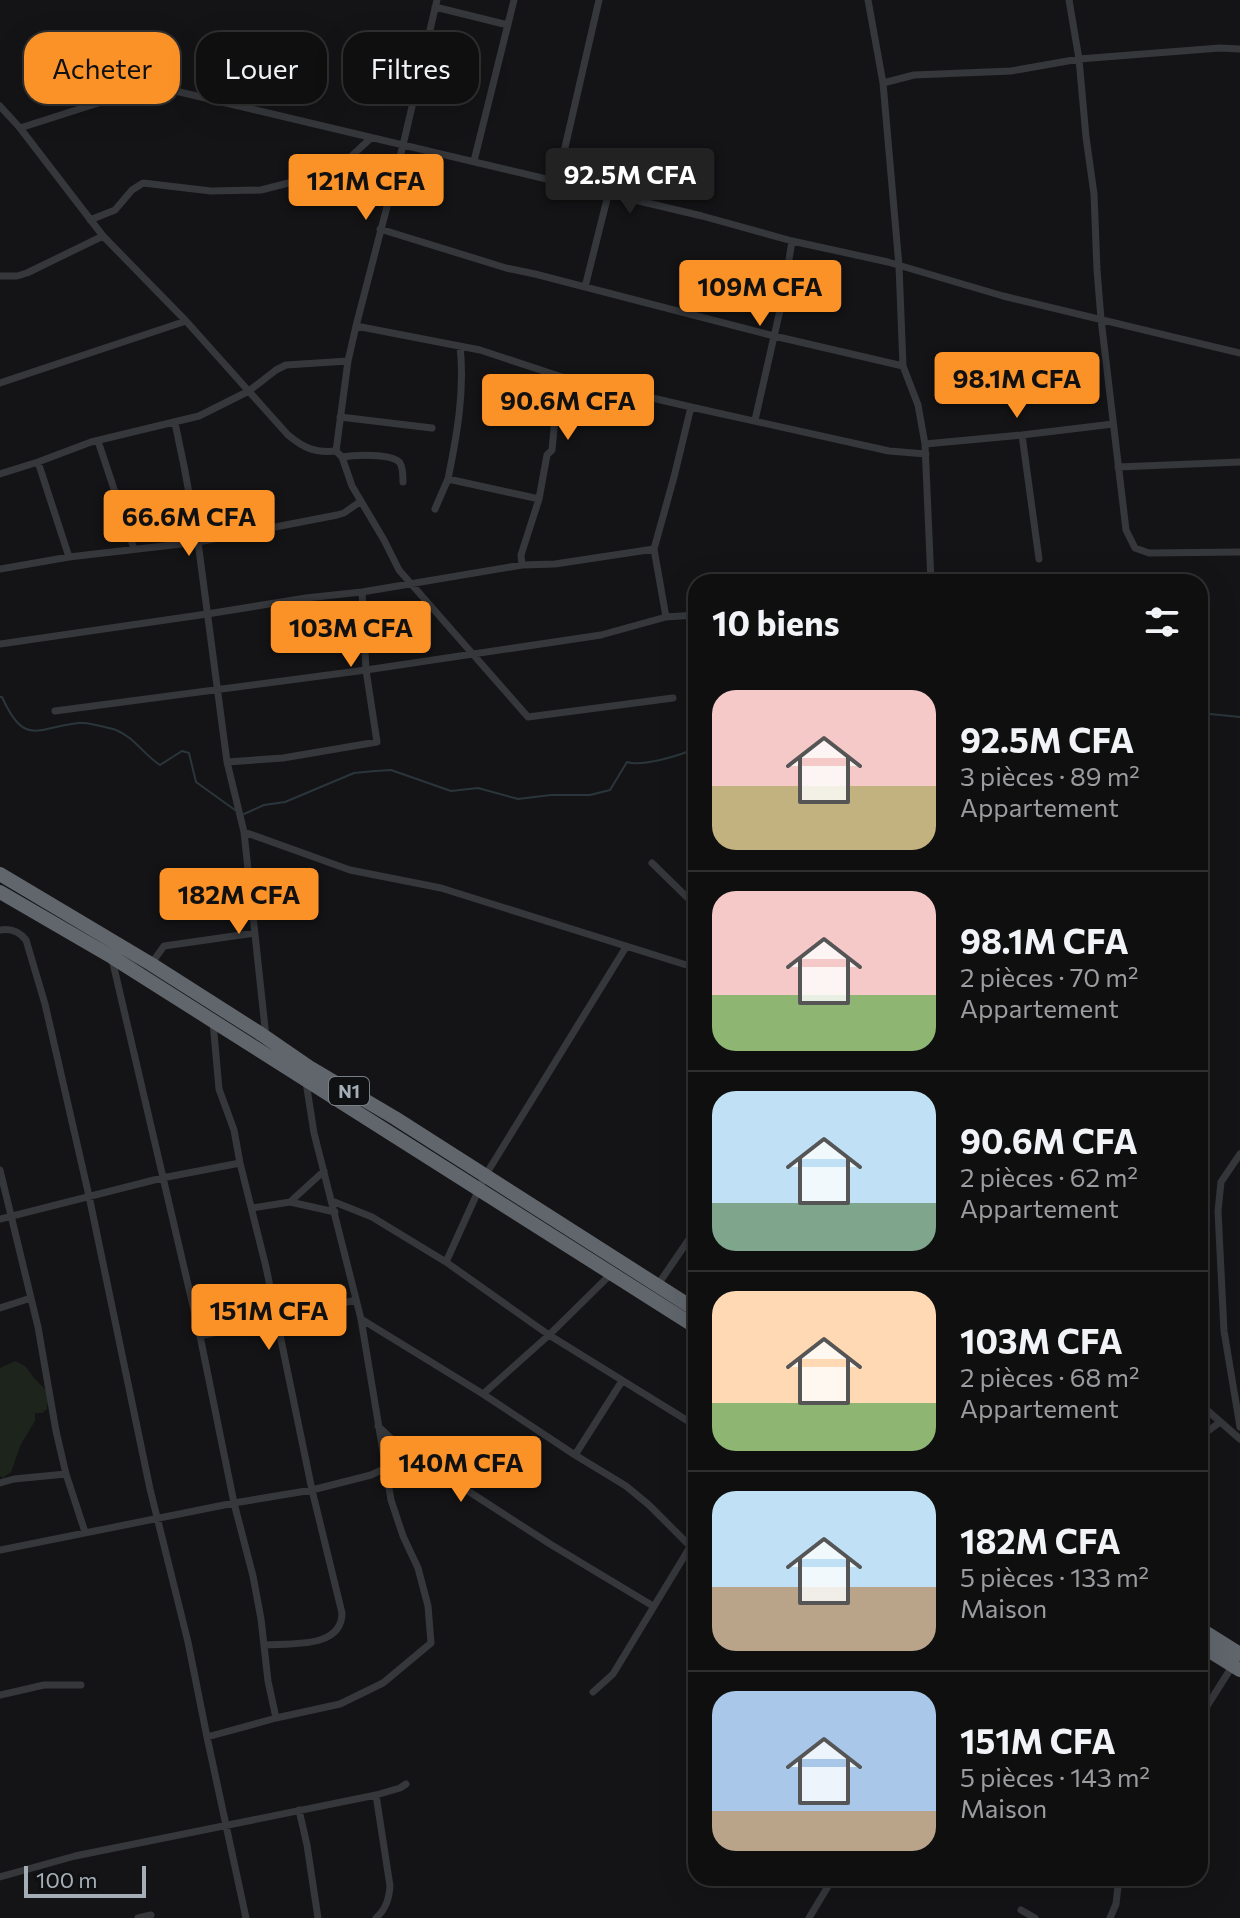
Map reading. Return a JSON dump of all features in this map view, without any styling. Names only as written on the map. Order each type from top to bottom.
[{"type":"highway","name":"N1","points":[[0,874],[266,1037],[308,1073]]},
{"type":"highway","name":"N1","points":[[0,892],[112,957],[213,1021],[308,1073],[616,1267],[688,1321]]},
{"type":"highway","name":"N1","points":[[616,1267],[688,1305]]},
{"type":"highway","points":[[1208,1636],[1238,1661]]},
{"type":"highway","points":[[1208,1648],[1238,1661]]},
{"type":"street","points":[[474,161],[514,0]]},
{"type":"street","points":[[557,182],[599,0]]},
{"type":"street","points":[[868,0],[883,83],[899,266],[903,366],[921,413],[925,444],[931,574]]},
{"type":"street","points":[[1069,0],[1094,194],[1101,319],[1126,530],[1135,548],[1149,553],[1240,552]]},
{"type":"street","points":[[508,25],[436,4],[348,361],[340,417],[339,454],[348,477],[392,558],[410,584],[528,717],[673,698]]},
{"type":"street","points":[[883,83],[914,75],[1011,71],[1079,59],[1240,49]]},
{"type":"street","points":[[20,128],[156,87],[702,216],[1003,296],[1240,353]]},
{"type":"street","points":[[0,106],[103,236],[186,321],[288,435],[300,445],[320,452],[395,458],[403,472],[403,482]]},
{"type":"street","points":[[90,220],[115,210],[132,190],[143,183],[211,191],[261,190],[312,177],[345,162],[371,138]]},
{"type":"street","points":[[585,287],[608,195]]},
{"type":"street","points":[[380,229],[506,268],[903,366]]},
{"type":"street","points":[[0,276],[27,273],[103,236]]},
{"type":"street","points":[[755,420],[792,241]]},
{"type":"street","points":[[0,383],[186,321]]},
{"type":"street","points":[[356,326],[480,350],[562,377],[691,407],[889,451],[926,454]]},
{"type":"street","points":[[435,509],[448,479],[460,406],[463,369],[460,346]]},
{"type":"street","points":[[0,474],[98,441],[199,416],[249,391],[286,365],[348,361]]},
{"type":"street","points":[[522,565],[521,555],[539,499],[547,455],[552,450],[562,377]]},
{"type":"street","points":[[666,617],[654,549],[691,407]]},
{"type":"street","points":[[340,417],[432,428]]},
{"type":"street","points":[[175,423],[198,542],[227,762],[244,832],[266,1037]]},
{"type":"street","points":[[925,444],[1113,424]]},
{"type":"street","points":[[1022,435],[1039,559]]},
{"type":"street","points":[[98,441],[134,549]]},
{"type":"street","points":[[38,462],[69,557]]},
{"type":"street","points":[[1118,467],[1240,462]]},
{"type":"street","points":[[448,479],[539,499]]},
{"type":"street","points":[[0,569],[69,557],[198,542],[337,515],[361,501]]},
{"type":"street","points":[[0,644],[362,592],[522,565],[555,564],[654,549]]},
{"type":"street","points":[[227,762],[283,758],[377,742],[366,670],[362,592]]},
{"type":"street","points":[[55,711],[601,635],[666,617],[688,616]]},
{"type":"street","points":[[244,832],[350,870],[441,888],[688,966]]},
{"type":"street","points":[[652,863],[688,898]]},
{"type":"street","points":[[0,930],[16,931],[26,940],[45,1004],[89,1196],[156,1519],[188,1642],[246,1918]]},
{"type":"street","points":[[151,964],[164,946],[255,933]]},
{"type":"street","points":[[446,1262],[482,1183],[626,947]]},
{"type":"street","points":[[112,957],[256,1590],[276,1718]]},
{"type":"street","points":[[213,1021],[217,1079],[234,1130],[312,1490],[342,1613],[342,1624],[331,1636],[320,1641],[264,1645]]},
{"type":"street","points":[[207,1737],[340,1704],[369,1691],[395,1674],[431,1643],[428,1606],[418,1568],[395,1515],[385,1469],[361,1319],[314,1133],[308,1073]]},
{"type":"street","points":[[1240,1154],[1221,1182],[1218,1211],[1224,1331],[1237,1386],[1240,1427]]},
{"type":"street","points":[[0,1219],[162,1178],[240,1163]]},
{"type":"street","points":[[0,1170],[31,1298],[66,1474],[85,1532]]},
{"type":"street","points":[[290,1202],[324,1171]]},
{"type":"street","points":[[332,1201],[372,1217],[446,1262],[549,1335],[688,1421]]},
{"type":"street","points":[[252,1208],[290,1202],[335,1212]]},
{"type":"street","points":[[657,1286],[688,1241]]},
{"type":"street","points":[[483,1394],[549,1335],[616,1267]]},
{"type":"street","points":[[0,1308],[31,1298]]},
{"type":"street","points":[[200,1336],[356,1300]]},
{"type":"street","points":[[361,1319],[626,1486],[688,1544]]},
{"type":"street","points":[[575,1455],[622,1381]]},
{"type":"street","points":[[1208,1411],[1240,1439]]},
{"type":"street","points":[[1208,1431],[1220,1422]]},
{"type":"street","points":[[378,1426],[417,1462],[653,1606]]},
{"type":"street","points":[[0,1550],[312,1490],[371,1475],[399,1462],[417,1462]]},
{"type":"street","points":[[0,1483],[66,1474]]},
{"type":"street","points":[[593,1692],[613,1674],[653,1606],[688,1556]]},
{"type":"street","points":[[1208,1705],[1238,1661]]},
{"type":"street","points":[[0,1695],[44,1685],[81,1685]]},
{"type":"street","points":[[0,1877],[75,1856],[376,1795],[406,1784]]},
{"type":"street","points":[[376,1795],[390,1886],[389,1899],[376,1918]]},
{"type":"street","points":[[299,1810],[318,1918]]},
{"type":"street","points":[[809,1918],[828,1886]]},
{"type":"street","points":[[1110,1918],[1118,1886]]},
{"type":"street","points":[[1021,1910],[1035,1918]]},
{"type":"street","points":[[138,1918],[151,1915]]},
{"type":"shaded area","points":[[15,1361],[25,1367],[44,1389],[48,1403],[42,1413],[35,1413],[35,1421],[21,1444],[11,1472],[3,1478],[0,1476],[0,1368]]},
{"type":"waterway","points":[[0,697],[25,729],[33,731],[79,723],[102,726],[128,737],[160,765],[182,751],[189,753],[196,782],[235,810]]},
{"type":"waterway","points":[[1208,714],[1240,717]]},
{"type":"waterway","points":[[244,814],[264,805],[285,802],[354,773],[391,770],[451,791],[478,788],[518,799],[590,795],[610,790],[627,762],[652,762],[688,751]]}]
